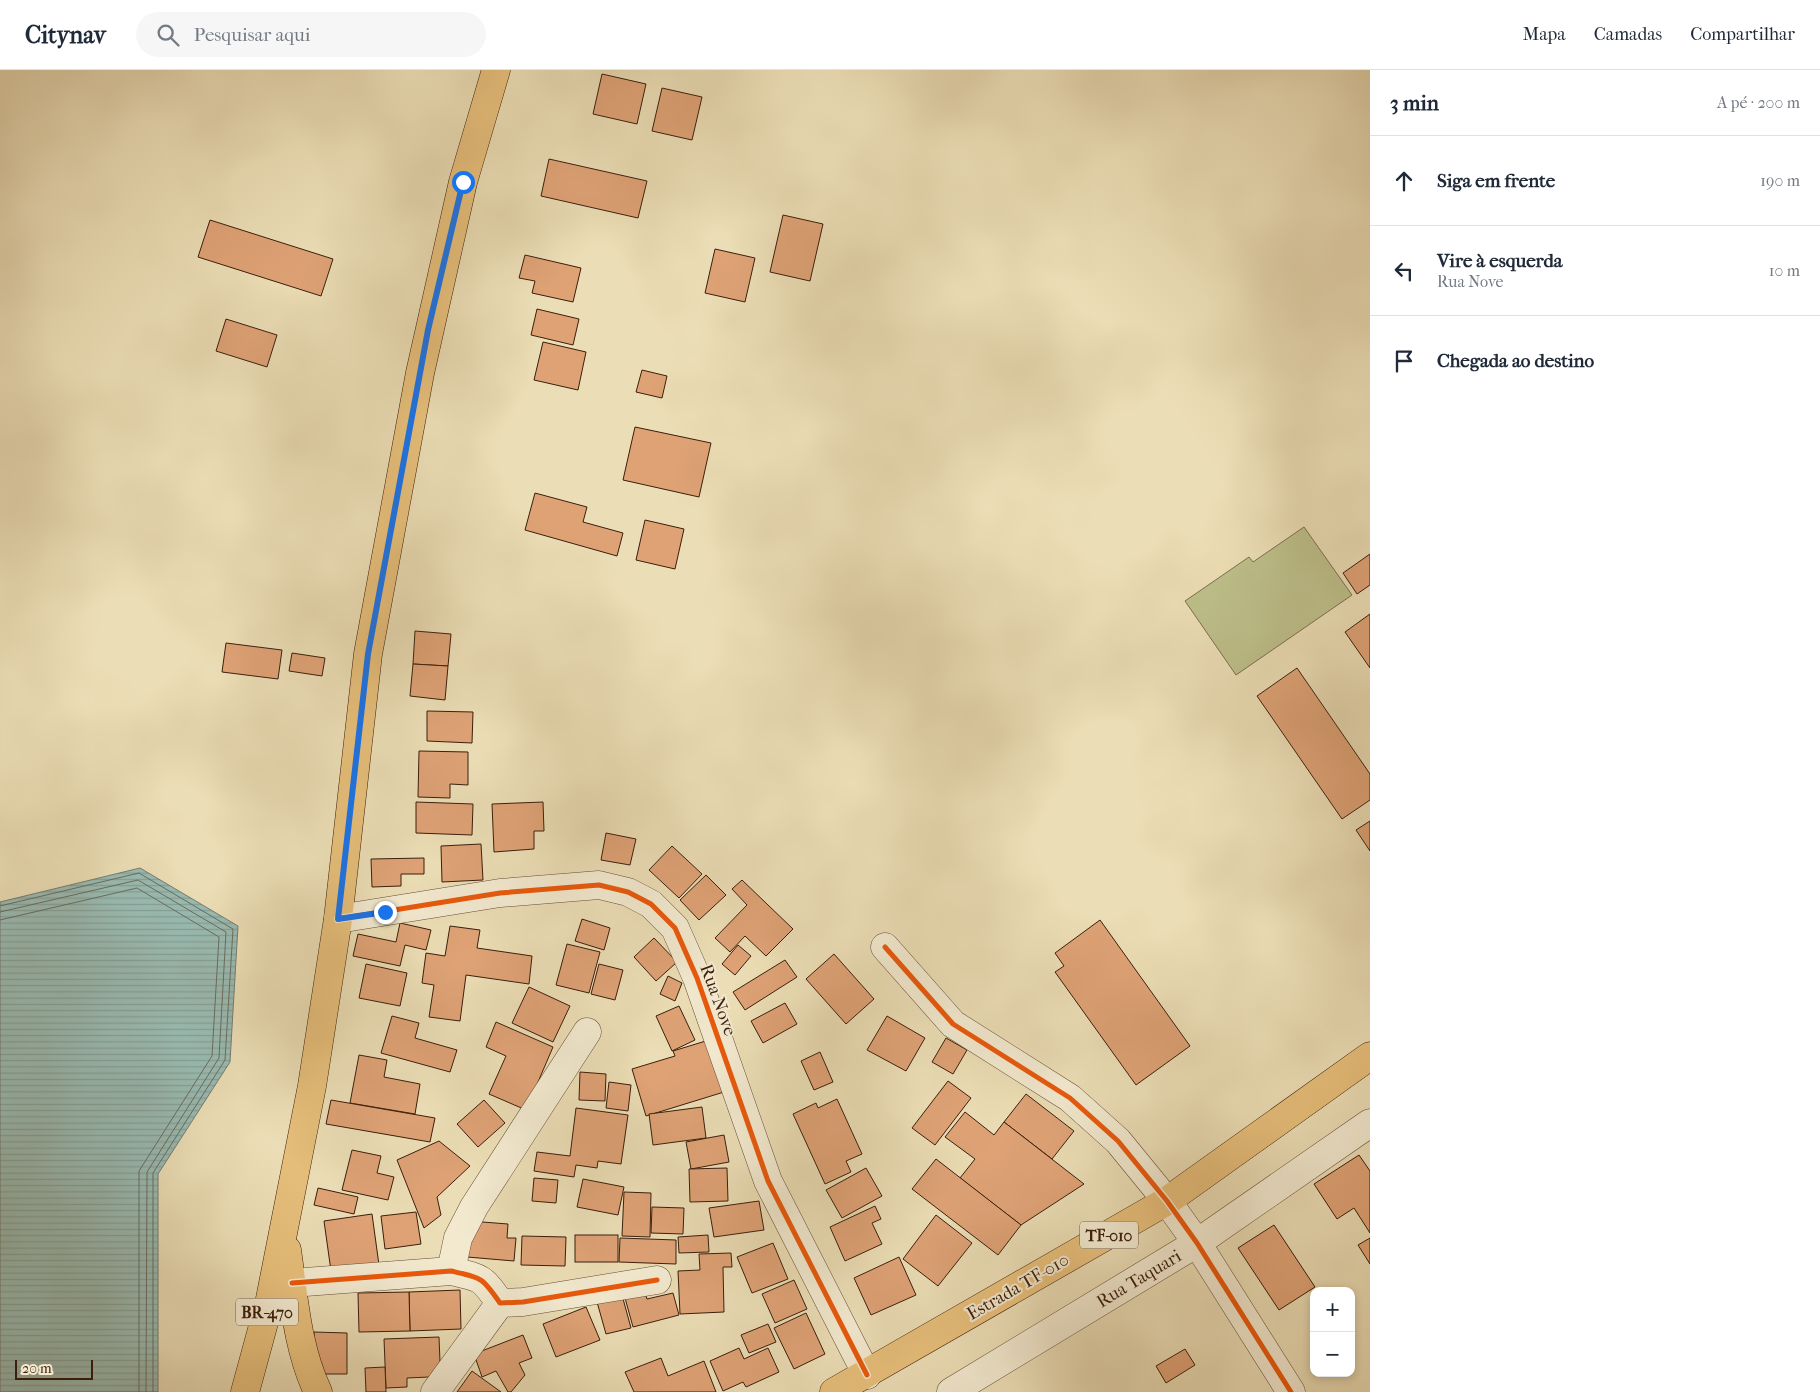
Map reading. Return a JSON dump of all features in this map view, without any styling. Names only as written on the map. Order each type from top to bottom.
[{"type":"main road","name":"BR-470","points":[[245,1392],[269,1304],[285,1231],[312,1086],[338,919],[368,654],[428,330],[463,182],[496,70]]},
{"type":"main road","name":"Estrada TF-010","points":[[834,1392],[867,1375],[1167,1201],[1370,1056]]},
{"type":"main road","name":"BR-470","points":[[285,1231],[302,1346],[308,1370],[318,1392]]},
{"type":"street","name":"Rua Nove","points":[[338,919],[500,893],[599,885],[628,892],[651,904],[675,928],[697,978],[768,1182],[867,1375]]},
{"type":"street","points":[[885,947],[953,1024],[1070,1098],[1118,1141],[1167,1201],[1197,1244],[1291,1392]]},
{"type":"street","points":[[451,1271],[458,1238],[474,1207],[587,1032]]},
{"type":"street","name":"Rua Taquari","points":[[951,1392],[1197,1244],[1370,1123]]},
{"type":"street","points":[[292,1283],[451,1271],[472,1275],[487,1283],[500,1303]]},
{"type":"street","points":[[500,1303],[523,1302],[657,1280]]},
{"type":"street","points":[[434,1392],[500,1303]]},
{"type":"green space","points":[[1304,527],[1352,595],[1236,675],[1185,601],[1249,557],[1253,562]]},
{"type":"water","points":[[140,868],[238,926],[230,1062],[158,1174],[158,1392],[0,1392],[0,902]]},
{"type":"building","points":[[602,74],[646,84],[637,124],[593,114]]},
{"type":"building","points":[[662,88],[702,97],[692,140],[652,131]]},
{"type":"building","points":[[549,159],[647,181],[638,218],[541,196]]},
{"type":"building","points":[[783,215],[823,224],[810,281],[770,272]]},
{"type":"building","points":[[210,220],[333,259],[321,296],[198,257]]},
{"type":"building","points":[[715,249],[755,258],[745,302],[705,293]]},
{"type":"building","points":[[525,255],[581,268],[573,302],[532,293],[535,281],[519,278]]},
{"type":"building","points":[[537,309],[579,319],[573,345],[531,335]]},
{"type":"building","points":[[226,319],[277,335],[267,367],[216,351]]},
{"type":"building","points":[[543,342],[586,352],[578,390],[534,380]]},
{"type":"building","points":[[642,370],[667,376],[662,398],[636,392]]},
{"type":"building","points":[[635,427],[711,443],[699,497],[623,480]]},
{"type":"building","points":[[535,493],[587,507],[583,522],[623,533],[617,556],[525,530]]},
{"type":"building","points":[[645,520],[684,529],[675,569],[636,560]]},
{"type":"building","points":[[1370,554],[1370,585],[1357,594],[1343,573]]},
{"type":"building","points":[[1370,614],[1370,668],[1345,632]]},
{"type":"building","points":[[415,631],[451,634],[448,666],[413,664]]},
{"type":"building","points":[[226,643],[282,650],[278,679],[222,672]]},
{"type":"building","points":[[292,653],[325,658],[322,676],[289,671]]},
{"type":"building","points":[[413,664],[448,666],[445,700],[410,696]]},
{"type":"building","points":[[1297,668],[1370,774],[1370,800],[1342,819],[1257,696]]},
{"type":"building","points":[[427,711],[473,712],[472,743],[427,741]]},
{"type":"building","points":[[419,751],[468,752],[468,785],[450,784],[450,798],[418,797]]},
{"type":"building","points":[[416,802],[473,804],[472,835],[416,833]]},
{"type":"building","points":[[543,802],[544,831],[534,831],[534,849],[494,852],[492,804]]},
{"type":"building","points":[[1370,821],[1370,851],[1356,830]]},
{"type":"building","points":[[606,833],[636,839],[630,865],[601,860]]},
{"type":"building","points":[[481,844],[483,880],[442,882],[441,846]]},
{"type":"building","points":[[672,846],[702,874],[679,898],[649,870]]},
{"type":"building","points":[[424,858],[424,874],[401,874],[401,886],[372,887],[371,859]]},
{"type":"building","points":[[706,875],[726,895],[699,920],[680,900]]},
{"type":"building","points":[[742,880],[793,929],[766,956],[745,936],[730,952],[715,938],[747,905],[732,889]]},
{"type":"building","points":[[582,919],[610,928],[604,950],[575,941]]},
{"type":"building","points":[[1100,920],[1190,1046],[1136,1085],[1055,972],[1064,966],[1055,953]]},
{"type":"building","points":[[400,923],[431,930],[426,950],[405,945],[400,966],[353,956],[358,934],[396,942]]},
{"type":"building","points":[[450,926],[480,930],[477,948],[532,956],[529,984],[466,975],[460,1021],[429,1017],[434,985],[422,983],[426,953],[445,956]]},
{"type":"building","points":[[654,938],[677,962],[656,981],[634,957]]},
{"type":"building","points":[[567,944],[600,952],[589,993],[556,985]]},
{"type":"building","points":[[738,945],[751,956],[735,975],[722,964]]},
{"type":"building","points":[[834,954],[874,999],[846,1024],[806,979]]},
{"type":"building","points":[[785,960],[797,977],[745,1010],[733,992]]},
{"type":"building","points":[[366,964],[407,973],[400,1006],[359,998]]},
{"type":"building","points":[[599,964],[623,970],[615,1000],[591,994]]},
{"type":"building","points":[[668,976],[682,983],[675,1001],[660,994]]},
{"type":"building","points":[[529,987],[570,1006],[553,1042],[512,1023]]},
{"type":"building","points":[[785,1003],[797,1024],[763,1043],[751,1021]]},
{"type":"building","points":[[679,1006],[695,1040],[672,1051],[656,1016]]},
{"type":"building","points":[[392,1016],[419,1023],[415,1038],[457,1050],[450,1072],[381,1053]]},
{"type":"building","points":[[887,1016],[925,1038],[906,1071],[867,1050]]},
{"type":"building","points":[[496,1022],[553,1047],[526,1110],[489,1094],[506,1056],[486,1047]]},
{"type":"building","points":[[946,1038],[967,1050],[953,1074],[932,1062]]},
{"type":"building","points":[[709,1040],[724,1092],[646,1116],[632,1069],[675,1056],[673,1051]]},
{"type":"building","points":[[820,1052],[833,1082],[814,1090],[801,1061]]},
{"type":"building","points":[[359,1055],[387,1060],[384,1077],[420,1084],[415,1114],[350,1103]]},
{"type":"building","points":[[580,1072],[606,1074],[605,1101],[579,1100]]},
{"type":"building","points":[[948,1081],[971,1098],[935,1145],[912,1128]]},
{"type":"building","points":[[609,1082],[631,1085],[628,1111],[606,1108]]},
{"type":"building","points":[[1026,1094],[1074,1131],[1052,1159],[1004,1122]]},
{"type":"building","points":[[837,1099],[862,1154],[846,1161],[851,1172],[825,1184],[793,1114],[816,1103],[818,1108]]},
{"type":"building","points":[[331,1100],[435,1118],[430,1142],[326,1124]]},
{"type":"building","points":[[484,1100],[505,1123],[478,1147],[457,1124]]},
{"type":"building","points":[[702,1107],[706,1138],[653,1145],[649,1114]]},
{"type":"building","points":[[576,1108],[628,1115],[621,1164],[598,1161],[597,1168],[576,1165],[574,1177],[534,1171],[537,1152],[570,1156]]},
{"type":"building","points":[[965,1112],[994,1135],[1004,1122],[1084,1184],[1021,1225],[960,1178],[975,1159],[945,1137]]},
{"type":"building","points":[[724,1135],[729,1162],[691,1169],[686,1142]]},
{"type":"building","points":[[439,1141],[470,1166],[437,1197],[441,1215],[424,1228],[397,1160]]},
{"type":"building","points":[[352,1150],[381,1156],[377,1173],[394,1177],[388,1200],[342,1190]]},
{"type":"building","points":[[1359,1155],[1370,1171],[1370,1233],[1354,1208],[1337,1219],[1314,1184]]},
{"type":"building","points":[[936,1159],[1021,1225],[998,1255],[912,1189]]},
{"type":"building","points":[[727,1168],[728,1201],[690,1202],[689,1169]]},
{"type":"building","points":[[866,1168],[882,1196],[842,1218],[826,1190]]},
{"type":"building","points":[[534,1178],[558,1180],[556,1203],[532,1201]]},
{"type":"building","points":[[583,1179],[624,1187],[618,1215],[577,1207]]},
{"type":"building","points":[[318,1188],[358,1197],[354,1214],[314,1205]]},
{"type":"building","points":[[624,1192],[651,1193],[650,1237],[622,1236]]},
{"type":"building","points":[[759,1201],[764,1230],[714,1237],[709,1208]]},
{"type":"building","points":[[875,1206],[881,1219],[872,1223],[882,1244],[845,1261],[830,1227]]},
{"type":"building","points":[[652,1207],[684,1208],[683,1234],[651,1233]]},
{"type":"building","points":[[416,1212],[421,1244],[385,1249],[381,1216]]},
{"type":"building","points":[[372,1214],[379,1265],[331,1271],[324,1221]]},
{"type":"building","points":[[936,1215],[972,1243],[938,1286],[903,1259]]},
{"type":"building","points":[[470,1221],[508,1224],[507,1238],[516,1238],[514,1261],[467,1257]]},
{"type":"building","points":[[1274,1225],[1315,1287],[1310,1287],[1310,1290],[1279,1310],[1238,1248]]},
{"type":"building","points":[[575,1235],[618,1235],[618,1262],[575,1262]]},
{"type":"building","points":[[708,1235],[709,1252],[679,1253],[678,1237]]},
{"type":"building","points":[[522,1236],[566,1237],[565,1266],[521,1265]]},
{"type":"building","points":[[620,1238],[676,1240],[676,1264],[619,1262]]},
{"type":"building","points":[[1370,1238],[1370,1264],[1358,1245]]},
{"type":"building","points":[[773,1243],[788,1279],[752,1293],[737,1257]]},
{"type":"building","points":[[731,1253],[732,1267],[723,1267],[724,1312],[680,1314],[678,1271],[700,1270],[699,1254]]},
{"type":"building","points":[[899,1257],[916,1295],[871,1315],[854,1278]]},
{"type":"building","points":[[794,1280],[807,1309],[775,1323],[762,1294]]},
{"type":"building","points":[[460,1290],[461,1329],[410,1331],[409,1292]]},
{"type":"building","points":[[409,1292],[410,1331],[359,1332],[358,1293]]},
{"type":"building","points":[[645,1293],[647,1299],[673,1293],[679,1315],[633,1327],[625,1298]]},
{"type":"building","points":[[622,1295],[631,1328],[606,1334],[597,1302]]},
{"type":"building","points":[[586,1307],[600,1340],[556,1357],[543,1324]]},
{"type":"building","points":[[806,1313],[825,1354],[794,1369],[774,1328]]},
{"type":"building","points":[[768,1324],[776,1342],[749,1353],[741,1335]]},
{"type":"building","points":[[314,1332],[347,1333],[347,1374],[314,1374]]},
{"type":"building","points":[[523,1335],[532,1358],[519,1363],[525,1375],[511,1392],[508,1392],[496,1371],[482,1377],[474,1354]]},
{"type":"building","points":[[439,1337],[440,1362],[429,1377],[407,1378],[407,1387],[386,1388],[384,1339]]},
{"type":"building","points":[[739,1348],[744,1359],[768,1348],[779,1372],[746,1387],[743,1382],[723,1391],[710,1361]]},
{"type":"building","points":[[1185,1349],[1195,1365],[1166,1383],[1156,1366]]},
{"type":"building","points":[[661,1358],[668,1376],[704,1361],[716,1392],[634,1392],[625,1372]]},
{"type":"building","points":[[385,1367],[386,1392],[366,1392],[365,1368]]},
{"type":"building","points":[[472,1371],[501,1392],[457,1392]]},
{"type":"cycle path","points":[[338,919],[500,893],[599,885],[628,892],[651,904],[675,928],[697,978],[768,1181],[867,1375]]},
{"type":"cycle path","points":[[885,947],[953,1024],[1070,1098],[1118,1141],[1167,1201],[1197,1243],[1291,1392]]},
{"type":"cycle path","points":[[292,1283],[451,1271],[475,1277],[485,1283],[500,1303],[523,1302],[657,1280]]},
{"type":"route","points":[[385,912],[338,919],[368,654],[428,330],[463,182]]}]
